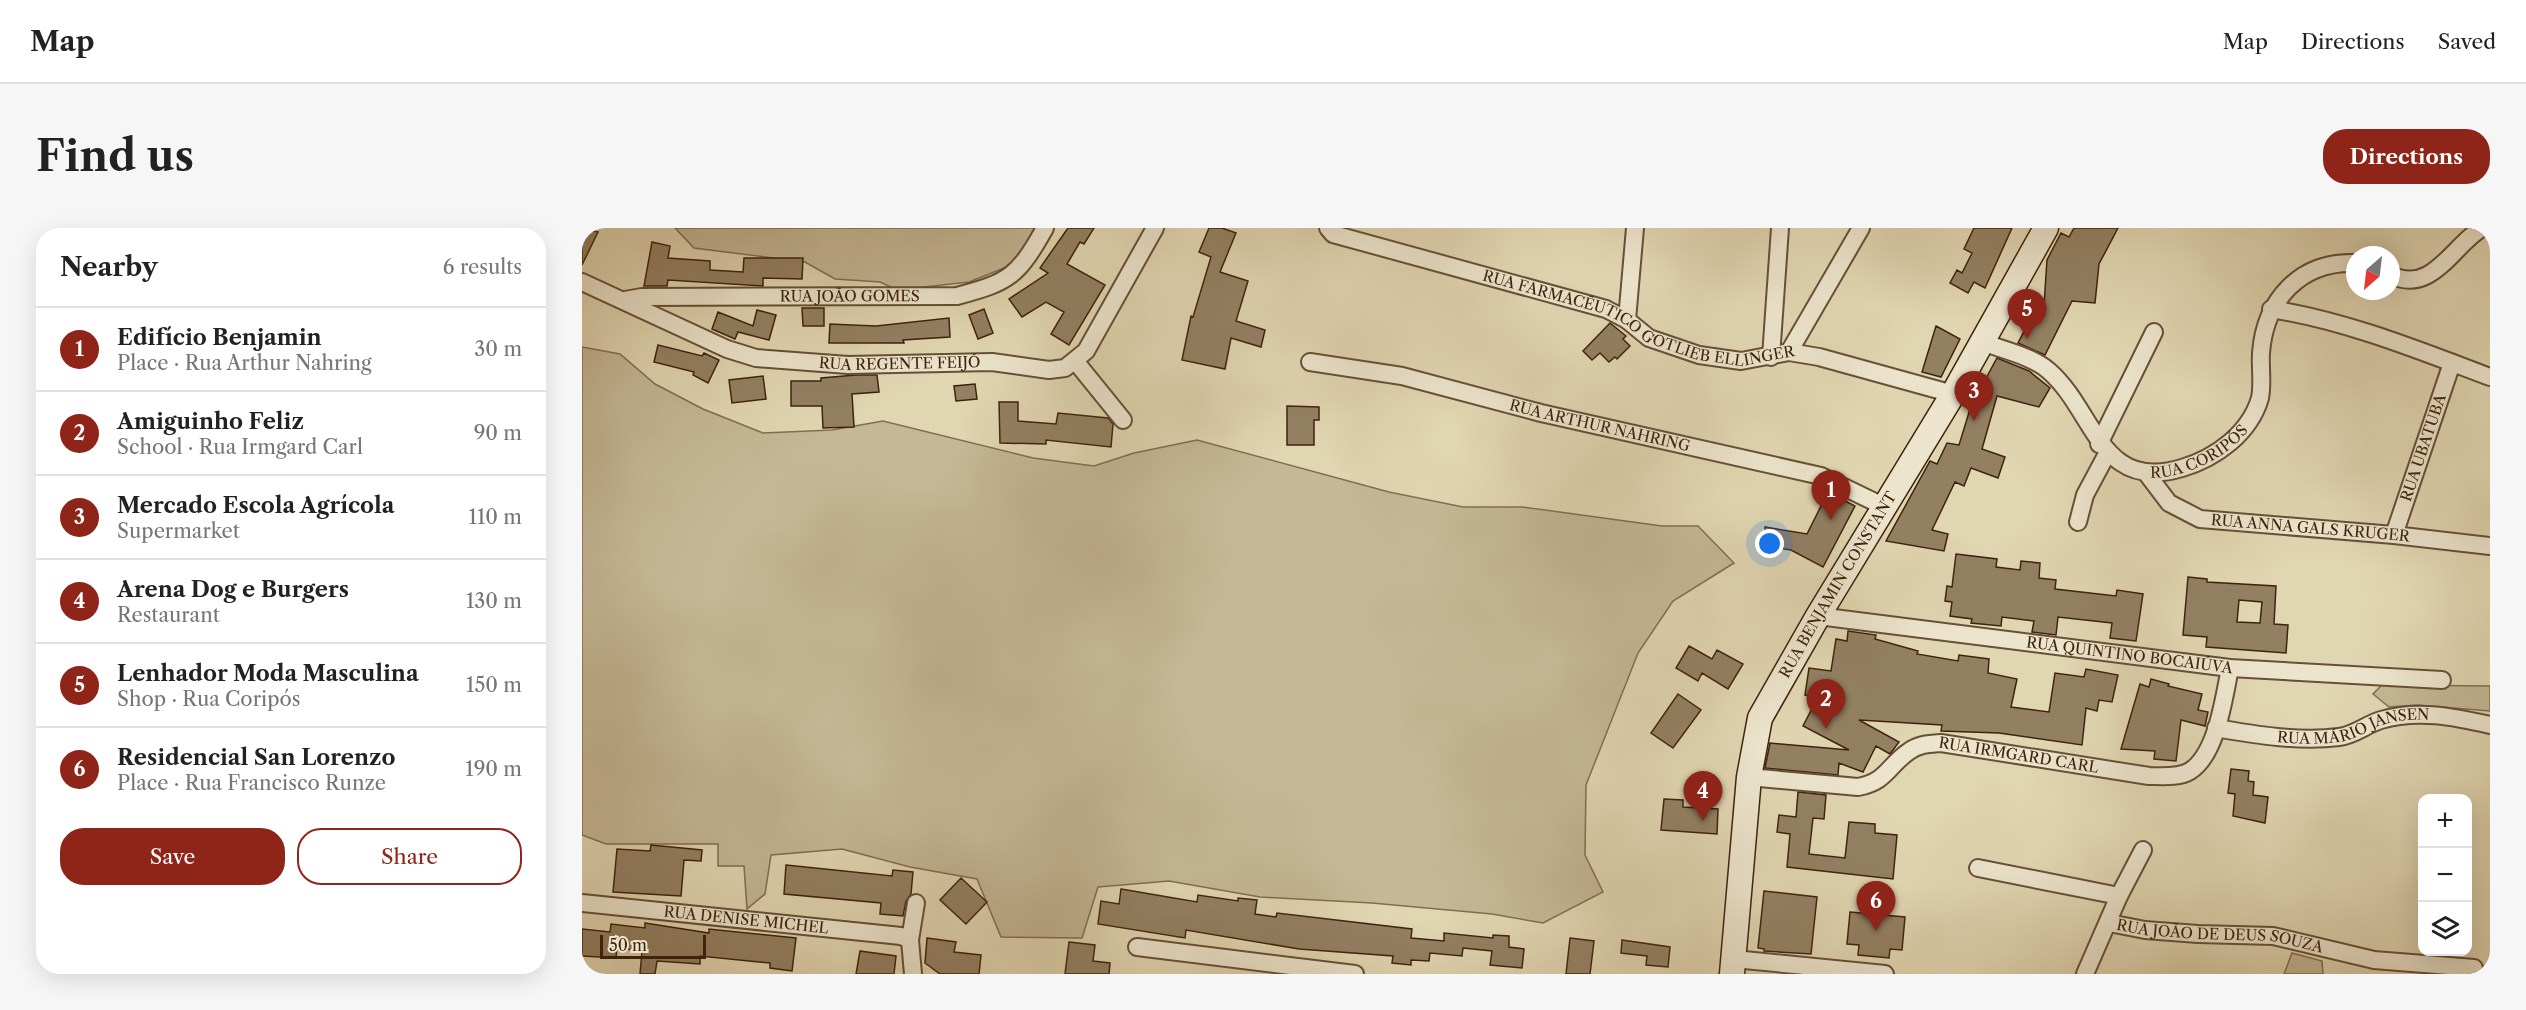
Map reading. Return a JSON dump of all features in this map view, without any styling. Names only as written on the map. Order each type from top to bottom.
[{"type":"main road","name":"RUA BENJAMIN CONSTANT","points":[[1733,966],[1749,777],[1760,718],[1818,616],[1953,394],[2046,228]]},
{"type":"street","name":"RUA JOÃO GOMES","points":[[625,300],[642,297],[957,296],[1004,282],[1025,263],[1045,228]]},
{"type":"street","points":[[1123,420],[1076,362],[1086,351],[1155,228]]},
{"type":"street","name":"RUA FARMACÊUTICO GOTLIEB ELLINGER","points":[[1328,228],[1334,234],[1606,309],[1627,320],[1649,338],[1699,355],[1741,361],[1789,352],[1819,357],[1953,394]]},
{"type":"street","points":[[1627,320],[1635,228]]},
{"type":"street","points":[[1771,357],[1780,228]]},
{"type":"street","points":[[1789,352],[1861,228]]},
{"type":"street","points":[[2400,279],[2408,282],[2436,271],[2462,243],[2482,228]]},
{"type":"street","name":"RUA CORIPÓS","points":[[1982,342],[2047,369],[2071,397],[2104,448],[2128,466],[2147,474],[2182,468],[2220,452],[2251,418],[2260,397],[2261,354],[2271,309],[2286,288],[2305,276],[2329,267],[2346,264]]},
{"type":"street","name":"RUA REGENTE FEIJÓ","points":[[582,282],[727,349],[756,358],[848,365],[992,362],[1049,370],[1065,368],[1076,362]]},
{"type":"street","points":[[2271,309],[2312,316],[2372,333],[2490,377]]},
{"type":"street","points":[[2078,522],[2085,495],[2154,333]]},
{"type":"street","name":"RUA ARTHUR NAHRING","points":[[1310,362],[1402,376],[1541,413],[1821,476],[1885,507]]},
{"type":"street","name":"RUA UBATUBA","points":[[2394,535],[2452,363]]},
{"type":"street","name":"RUA ANNA GALS KRUGER","points":[[2147,474],[2169,503],[2200,519],[2394,535],[2490,546]]},
{"type":"street","name":"RUA QUINTINO BOCAIÚVA","points":[[1818,616],[2230,668],[2442,680]]},
{"type":"street","name":"RUA IRMGARD CARL","points":[[1749,777],[1858,788],[1875,784],[1908,751],[1920,745],[1941,743],[2149,776],[2180,775],[2191,771],[2207,752],[2216,728],[2230,668]]},
{"type":"street","name":"RUA MÁRIO JANSEN","points":[[2216,728],[2278,736],[2342,737],[2381,720],[2409,715],[2453,717],[2490,725]]},
{"type":"street","points":[[2085,974],[2119,896],[2143,850]]},
{"type":"street","points":[[1978,868],[2119,896]]},
{"type":"street","name":"RUA DENISE MICHEL","points":[[582,903],[890,934],[910,940]]},
{"type":"street","points":[[913,974],[910,940],[916,903]]},
{"type":"street","name":"RUA JOÃO DE DEUS SOUZA","points":[[2109,923],[2198,934],[2273,936],[2374,960],[2474,968]]},
{"type":"street","points":[[1137,947],[1355,974]]},
{"type":"street","points":[[1733,966],[1885,974]]},
{"type":"shaded area","points":[[675,228],[1037,228],[1014,264],[969,282],[897,290],[880,282],[835,279],[805,262],[694,248]]},
{"type":"shaded area","points":[[582,347],[620,354],[655,384],[703,409],[763,433],[832,430],[883,421],[1033,458],[1094,466],[1134,453],[1197,440],[1389,492],[1463,507],[1523,507],[1662,526],[1698,526],[1734,563],[1673,601],[1638,653],[1586,785],[1585,855],[1603,892],[1543,923],[1492,914],[1372,903],[1260,897],[1169,881],[1098,887],[1082,938],[1001,937],[977,879],[910,867],[842,849],[771,855],[765,894],[747,909],[744,866],[718,866],[718,844],[606,844],[582,835]]},
{"type":"shaded area","points":[[2382,685],[2490,686],[2490,711],[2417,705],[2389,707],[2373,694]]},
{"type":"shaded area","points":[[2292,953],[2322,961],[2323,974],[2284,974]]},
{"type":"building","points":[[582,228],[598,232],[582,265]]},
{"type":"building","points":[[1068,228],[1094,228],[1084,244],[1080,242],[1067,264],[1105,285],[1069,345],[1051,334],[1064,312],[1046,302],[1022,317],[1009,299],[1048,273],[1040,268]]},
{"type":"building","points":[[1209,228],[1222,228],[1236,233],[1220,272],[1248,281],[1236,321],[1265,330],[1261,347],[1231,338],[1225,369],[1182,360],[1191,316],[1193,317],[1211,257],[1199,252]]},
{"type":"building","points":[[1974,228],[2012,228],[1985,288],[1974,282],[1968,293],[1950,283],[1957,270],[1962,273],[1972,253],[1964,249]]},
{"type":"building","points":[[2074,228],[2118,228],[2099,264],[2095,303],[2072,301],[2045,355],[2018,343],[2039,303],[2044,305],[2047,260],[2061,233],[2069,237]]},
{"type":"building","points":[[652,242],[670,246],[668,258],[710,261],[710,270],[743,272],[744,258],[803,258],[802,279],[763,278],[763,286],[668,280],[667,286],[644,286]]},
{"type":"building","points":[[802,308],[824,308],[824,326],[803,326]]},
{"type":"building","points":[[984,309],[993,333],[978,339],[969,315]]},
{"type":"building","points":[[757,310],[776,315],[769,340],[738,332],[735,339],[712,329],[718,312],[753,326]]},
{"type":"building","points":[[949,318],[950,337],[903,340],[904,343],[829,343],[830,324],[876,326]]},
{"type":"building","points":[[1610,323],[1626,336],[1623,339],[1630,346],[1617,359],[1615,357],[1609,362],[1600,353],[1592,360],[1583,351]]},
{"type":"building","points":[[1936,326],[1960,339],[1941,377],[1922,372]]},
{"type":"building","points":[[658,345],[702,356],[704,353],[719,360],[708,383],[693,375],[694,372],[654,362]]},
{"type":"building","points":[[1997,358],[2029,371],[2050,388],[2039,407],[1997,396],[1982,449],[2005,457],[1998,478],[1971,468],[1964,486],[1955,482],[1932,530],[1948,534],[1944,551],[1886,541],[1930,461],[1937,464],[1947,443],[1959,445],[1971,406]]},
{"type":"building","points":[[877,375],[879,392],[852,394],[854,427],[823,428],[822,406],[791,406],[791,381],[821,381],[821,378]]},
{"type":"building","points":[[763,376],[766,399],[732,403],[729,380]]},
{"type":"building","points":[[975,384],[977,399],[956,401],[954,386]]},
{"type":"building","points":[[999,402],[1018,402],[1018,421],[1056,424],[1058,413],[1108,418],[1113,424],[1111,447],[1046,440],[1046,444],[1000,443]]},
{"type":"building","points":[[1287,406],[1319,407],[1319,420],[1314,420],[1314,445],[1287,445]]},
{"type":"building","points":[[1828,492],[1855,506],[1823,567],[1791,550],[1766,546],[1765,527],[1807,534]]},
{"type":"building","points":[[1956,554],[1997,559],[1996,567],[2020,570],[2021,561],[2040,563],[2039,578],[2056,580],[2055,589],[2116,596],[2117,590],[2143,594],[2136,641],[2110,638],[2112,623],[2058,617],[2056,635],[2032,632],[2034,621],[2002,617],[2001,626],[1971,623],[1972,619],[1950,616],[1952,602],[1945,601],[1947,586],[1952,587]]},
{"type":"building","points":[[2188,577],[2207,579],[2207,582],[2276,586],[2274,624],[2288,625],[2286,653],[2206,647],[2207,637],[2183,635]],"holes":[[[2239,600],[2262,602],[2260,623],[2237,622]]]},
{"type":"building","points":[[1848,631],[1876,635],[1875,639],[1918,651],[1917,654],[1958,661],[1959,655],[1989,659],[1988,673],[2017,679],[2011,707],[2049,712],[2055,673],[2084,677],[2086,669],[2118,675],[2112,702],[2099,700],[2097,711],[2086,708],[2082,745],[1999,733],[1941,731],[1942,725],[1859,720],[1899,742],[1890,754],[1876,746],[1863,772],[1839,763],[1838,775],[1765,768],[1770,743],[1849,750],[1803,726],[1818,697],[1805,695],[1809,668],[1831,671],[1836,639],[1847,641]]},
{"type":"building","points":[[1689,646],[1712,659],[1717,650],[1743,664],[1728,689],[1702,673],[1698,681],[1676,668]]},
{"type":"building","points":[[2151,679],[2169,684],[2168,686],[2202,694],[2198,710],[2208,712],[2205,726],[2181,720],[2176,761],[2154,759],[2155,751],[2121,749],[2140,684],[2149,687]]},
{"type":"building","points":[[1678,694],[1701,710],[1673,748],[1651,733]]},
{"type":"building","points":[[2231,769],[2249,771],[2248,781],[2254,782],[2253,795],[2268,797],[2265,823],[2233,816],[2235,794],[2228,793]]},
{"type":"building","points":[[1798,792],[1826,795],[1824,819],[1813,818],[1809,854],[1845,858],[1849,822],[1875,824],[1875,833],[1897,835],[1893,879],[1787,867],[1790,834],[1777,832],[1779,815],[1796,817]]},
{"type":"building","points":[[1664,799],[1683,800],[1683,807],[1718,809],[1717,834],[1661,830]]},
{"type":"building","points":[[651,845],[702,850],[701,861],[684,860],[681,896],[613,892],[617,849],[650,851]]},
{"type":"building","points":[[786,865],[892,876],[893,870],[913,872],[911,894],[906,901],[903,916],[880,914],[881,903],[784,894]]},
{"type":"building","points":[[961,878],[987,902],[966,924],[940,900]]},
{"type":"building","points":[[1121,889],[1197,902],[1198,895],[1238,901],[1238,898],[1257,900],[1255,914],[1276,917],[1277,913],[1412,929],[1411,938],[1444,941],[1444,933],[1493,938],[1493,935],[1509,936],[1509,947],[1524,949],[1522,968],[1490,965],[1492,951],[1463,948],[1462,956],[1430,953],[1429,961],[1411,960],[1411,965],[1392,963],[1393,956],[1299,949],[1186,930],[1185,938],[1098,924],[1101,901],[1119,904]]},
{"type":"building","points":[[1764,891],[1817,897],[1811,954],[1764,951],[1758,948]]},
{"type":"building","points":[[1850,912],[1905,917],[1902,950],[1890,949],[1889,958],[1858,955],[1859,945],[1847,944]]},
{"type":"building","points":[[645,923],[709,933],[709,929],[796,938],[792,971],[770,968],[770,963],[700,956],[700,964],[657,961],[655,974],[640,974],[642,951],[617,948],[616,958],[582,956],[582,929],[610,932],[611,924],[645,928]]},
{"type":"building","points":[[927,938],[956,942],[954,952],[981,955],[979,974],[940,974],[925,963]]},
{"type":"building","points":[[1570,938],[1594,941],[1590,974],[1566,974]]},
{"type":"building","points":[[1622,940],[1670,947],[1668,967],[1646,965],[1647,956],[1621,953]]},
{"type":"building","points":[[1069,942],[1095,945],[1093,961],[1110,963],[1109,974],[1065,974]]},
{"type":"building","points":[[860,951],[896,956],[894,974],[856,974]]},
{"type":"place","name":"Lenhador Moda Masculina","points":[[2027,339]]},
{"type":"place","name":"Mercado Escola Agrícola","points":[[1974,421]]},
{"type":"place","name":"Edifício Benjamin","points":[[1831,520]]},
{"type":"place","name":"Amiguinho Feliz","points":[[1826,729]]},
{"type":"place","name":"Arena Dog e Burgers","points":[[1703,821]]},
{"type":"place","name":"Residencial San Lorenzo","points":[[1876,931]]}]
